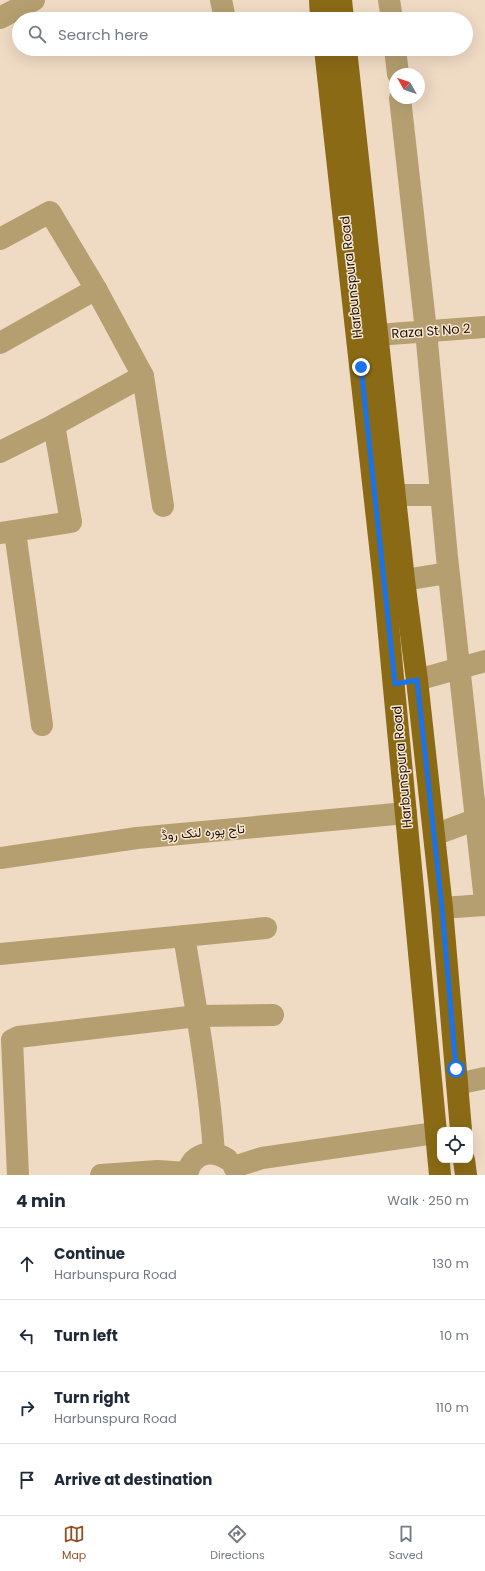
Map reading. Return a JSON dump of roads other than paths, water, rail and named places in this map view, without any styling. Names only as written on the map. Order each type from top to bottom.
[{"type":"main road","points":[[320,0],[321,12]]},
{"type":"main road","points":[[341,0],[342,12]]},
{"type":"main road","name":"Harbunspura Road","points":[[327,56],[341,101],[377,335],[442,908],[462,1127]]},
{"type":"main road","name":"Harbunspura Road","points":[[345,56],[341,101],[376,498],[395,684],[440,1175]]},
{"type":"main road","points":[[395,684],[417,680]]},
{"type":"main road","points":[[464,1163],[466,1175]]},
{"type":"street","points":[[0,18],[34,0]]},
{"type":"street","points":[[221,0],[224,12]]},
{"type":"street","points":[[389,0],[391,12]]},
{"type":"street","points":[[396,56],[397,68]]},
{"type":"street","points":[[401,104],[426,331],[448,573],[459,668],[481,818],[485,901]]},
{"type":"street","points":[[0,239],[50,212],[96,289],[143,376],[163,506]]},
{"type":"street","points":[[0,343],[96,289]]},
{"type":"street","name":"Raza St No 2","points":[[377,335],[485,327]]},
{"type":"street","points":[[0,452],[54,425],[143,376]]},
{"type":"street","points":[[42,725],[7,533],[71,522],[54,425]]},
{"type":"street","points":[[395,495],[441,495]]},
{"type":"street","points":[[404,580],[448,573]]},
{"type":"street","points":[[417,680],[485,661]]},
{"type":"street","name":"تاج پورہ لنک روڈ","points":[[0,858],[137,838],[406,813]]},
{"type":"street","points":[[434,835],[481,818]]},
{"type":"street","points":[[442,908],[485,905]]},
{"type":"street","points":[[0,954],[266,928]]},
{"type":"street","points":[[184,936],[197,1016],[214,1153]]},
{"type":"street","points":[[18,1175],[12,1040],[18,1037],[197,1016],[273,1015]]},
{"type":"street","points":[[457,1084],[485,1078]]},
{"type":"street","points":[[101,1175],[158,1171],[187,1174],[193,1162],[207,1153],[214,1153],[228,1159],[235,1171],[262,1158],[435,1133]]}]
